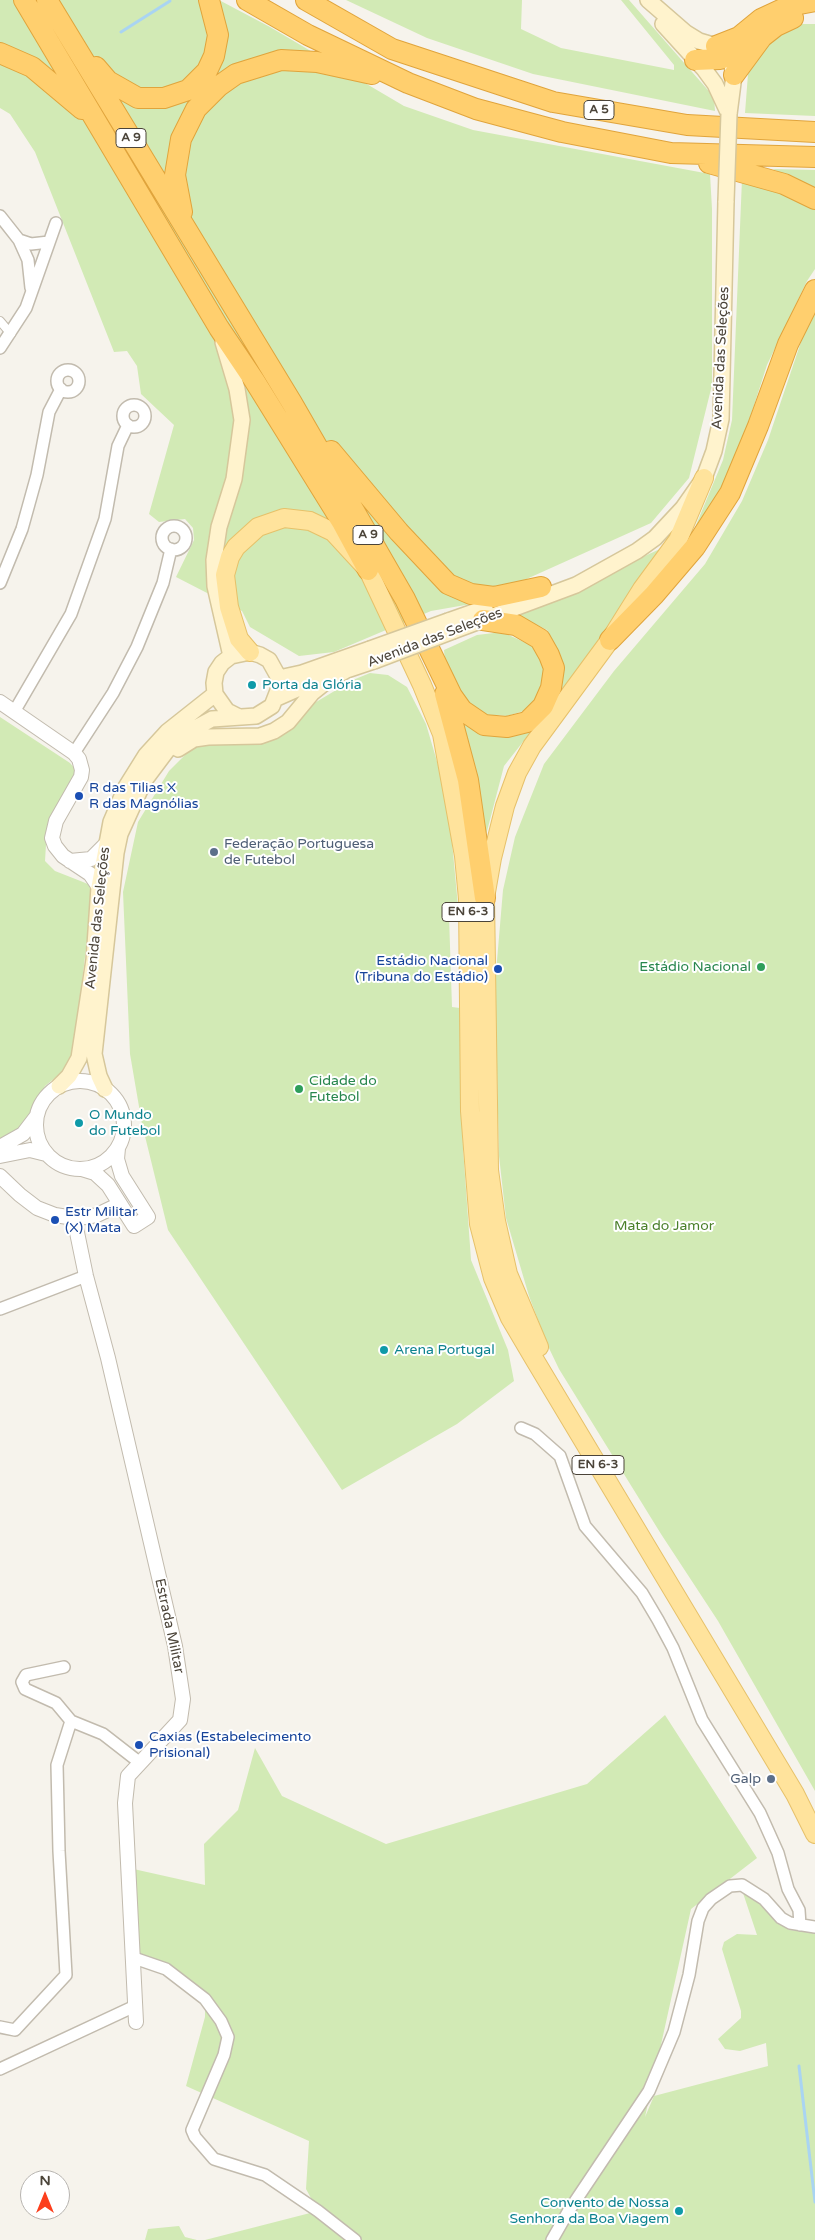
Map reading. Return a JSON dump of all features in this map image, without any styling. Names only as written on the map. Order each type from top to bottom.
[{"type":"highway","name":"A 9","points":[[24,0],[219,328],[264,396],[368,570]]},
{"type":"highway","name":"A 9","points":[[47,0],[292,403],[405,599],[438,670],[468,780],[485,898]]},
{"type":"highway","points":[[67,33],[108,81],[138,98],[164,98],[188,90],[207,72],[214,56],[218,35],[209,0]]},
{"type":"highway","name":"A 5","points":[[247,0],[308,35],[408,83],[476,109],[562,132],[671,153],[815,157]]},
{"type":"highway","name":"A 5","points":[[306,0],[392,49],[553,102],[687,125],[815,132]]},
{"type":"highway","points":[[728,66],[739,37],[761,19],[789,6],[815,2]]},
{"type":"highway","points":[[695,60],[728,66],[751,50],[768,31],[786,20],[815,15]]},
{"type":"highway","points":[[0,53],[32,67],[66,94],[100,127]]},
{"type":"highway","points":[[196,244],[180,210],[175,176],[181,139],[196,109],[219,86],[236,74],[281,60],[317,62],[408,83]]},
{"type":"highway","points":[[671,153],[784,184],[815,200]]},
{"type":"highway","points":[[610,640],[654,595],[695,547],[730,493],[758,426],[788,344],[815,290]]},
{"type":"highway","points":[[292,403],[399,532],[448,584],[471,594],[494,597],[541,587]]},
{"type":"highway","points":[[438,670],[462,710],[484,725],[507,727],[526,722],[543,706],[551,688],[554,668],[540,639],[516,625],[483,620]]},
{"type":"main road","points":[[642,0],[704,69],[715,84],[729,114]]},
{"type":"main road","points":[[648,0],[686,34],[699,41],[728,66]]},
{"type":"main road","name":"Avenida das Seleções","points":[[451,626],[483,620],[576,585],[618,562],[655,538],[683,508],[704,478],[714,451],[721,419],[729,114],[728,66]]},
{"type":"main road","points":[[219,328],[237,390],[242,420],[234,479],[219,527],[214,560],[215,586],[231,656]]},
{"type":"main road","points":[[485,898],[492,858],[505,806],[518,773],[532,746],[610,640],[642,588],[678,540],[704,478]]},
{"type":"main road","points":[[277,698],[279,678],[269,660],[250,652],[239,639],[229,607],[225,575],[230,557],[236,547],[258,527],[284,518],[310,521],[333,532],[368,570]]},
{"type":"main road","name":"Avenida das Seleções","points":[[279,678],[372,655],[451,626],[541,587],[618,562]]},
{"type":"main road","name":"A 9","points":[[368,570],[422,684],[442,734],[464,856]]},
{"type":"main road","points":[[237,716],[227,711],[220,704],[215,694],[216,672],[222,662],[231,656],[250,652]]},
{"type":"main road","name":"Avenida das Seleções","points":[[105,1089],[99,1076],[94,1054],[116,852],[120,834],[136,795],[171,745],[200,724],[221,717],[256,716],[272,706],[277,698],[345,671],[372,655]]},
{"type":"main road","points":[[159,760],[194,739],[260,736],[274,731],[288,722],[312,693],[327,681],[345,671]]},
{"type":"main road","name":"Avenida das Seleções","points":[[59,1086],[70,1076],[79,1058],[94,960],[99,887],[105,845],[118,804],[136,769],[146,755],[167,732],[215,694]]},
{"type":"main road","name":"EN 6-3","points":[[464,856],[468,899],[471,1120],[479,1224],[494,1278],[510,1318],[795,1794],[815,1834]]},
{"type":"main road","name":"EN 6-3","points":[[485,898],[489,1170],[496,1220],[508,1274],[541,1350],[780,1746],[815,1811]]},
{"type":"street","points":[[0,216],[19,240],[28,260],[31,289]]},
{"type":"street","points":[[0,348],[11,334],[26,308],[31,289],[56,223]]},
{"type":"street","points":[[19,240],[31,244],[49,242]]},
{"type":"street","points":[[0,321],[11,334]]},
{"type":"street","points":[[0,583],[22,529],[37,475],[49,412],[61,390]]},
{"type":"street","points":[[14,712],[70,614],[105,519],[118,446],[128,425]]},
{"type":"street","points":[[74,753],[113,693],[137,647],[163,583],[171,549]]},
{"type":"street","points":[[0,702],[74,753],[81,764],[81,777],[56,821],[52,838],[55,846],[70,861],[90,874],[99,887]]},
{"type":"street","points":[[70,861],[91,859],[105,845]]},
{"type":"street","points":[[83,1081],[105,1089],[117,1100],[123,1116],[124,1133],[118,1148],[117,1159],[122,1176],[148,1217],[134,1226],[102,1179],[82,1169],[66,1167],[46,1154],[30,1150],[4,1152],[23,1134],[36,1117],[46,1096],[59,1086],[83,1081]]},
{"type":"street","points":[[36,1117],[38,1140],[46,1154]]},
{"type":"street","points":[[82,1169],[99,1165],[118,1148]]},
{"type":"street","points":[[4,1152],[7,1157],[3,1166],[3,1179],[37,1208],[55,1215],[74,1218],[97,1215],[120,1204]]},
{"type":"street","name":"Estrada Militar","points":[[74,1218],[86,1276],[108,1358],[172,1636],[183,1698],[180,1720],[128,1776],[125,1803],[136,2022]]},
{"type":"street","points":[[0,1309],[86,1276]]},
{"type":"street","points":[[522,1428],[535,1434],[560,1456],[584,1526],[642,1593],[658,1620],[702,1720],[760,1813],[778,1853],[788,1889],[799,1910],[800,1925]]},
{"type":"street","points":[[64,1667],[26,1675],[22,1682],[25,1689],[56,1703],[70,1721],[103,1734],[139,1762]]},
{"type":"street","points":[[0,2027],[15,2030],[66,1975],[59,1851],[57,1764],[70,1721]]},
{"type":"street","points":[[552,2240],[568,2212],[649,2090],[674,2032],[689,1975],[698,1921],[703,1908],[711,1899],[730,1886],[742,1885],[764,1899],[782,1918],[800,1925],[815,1927]]},
{"type":"street","points":[[134,1958],[166,1969],[205,1999],[221,2021],[228,2036],[224,2055],[192,2130],[195,2137],[214,2158],[265,2175],[318,2211],[355,2240]]},
{"type":"street","points":[[0,2069],[135,2006]]},
{"type":"green space","points":[[0,0],[219,0],[270,27],[404,106],[473,130],[710,174],[712,209],[712,385],[689,478],[651,523],[471,604],[431,611],[334,652],[299,656],[250,627],[242,611],[176,577],[194,540],[193,528],[185,519],[159,522],[149,514],[174,425],[141,394],[137,366],[127,351],[114,352],[35,152],[10,114],[0,108]]},
{"type":"green space","points":[[346,0],[522,0],[521,29],[561,48],[674,70],[674,65],[621,0],[629,0],[714,97],[715,111],[533,74],[427,38]]},
{"type":"green space","points":[[800,24],[815,24],[815,116],[745,113],[748,74],[763,45],[780,30]]},
{"type":"green space","points":[[773,169],[815,170],[815,192]]},
{"type":"green space","points":[[742,179],[791,194],[815,210],[815,269],[807,281],[767,365],[738,455],[710,512],[689,542],[723,460],[732,420]]},
{"type":"green space","name":"Mata do Jamor","points":[[815,313],[815,1791],[718,1621],[661,1534],[559,1369],[547,1344],[529,1296],[506,1218],[499,1156],[495,984],[503,890],[515,837],[544,764],[614,671],[705,564],[742,501],[768,440],[804,333]]},
{"type":"green space","points":[[660,549],[600,644],[504,766],[485,839],[460,722],[484,732],[527,729],[560,678],[557,648],[547,630],[516,615]]},
{"type":"green space","points":[[502,632],[535,647],[545,668],[544,691],[527,710],[507,716],[477,714],[458,693],[445,662],[444,650],[477,635]]},
{"type":"green space","name":"Cidade do Futebol","points":[[370,673],[388,675],[407,687],[426,724],[448,799],[459,917],[449,916],[452,1007],[460,1008],[463,1148],[471,1260],[508,1350],[514,1381],[457,1424],[342,1490],[168,1230],[142,1124],[130,1054],[123,892],[138,822],[169,771],[198,742],[229,733],[268,727],[306,708],[353,680]]},
{"type":"green space","points":[[0,717],[70,763],[76,770],[74,782],[47,828],[45,861],[55,871],[90,885],[93,891],[72,1064],[45,1086],[29,1121],[0,1146]]},
{"type":"green space","points":[[665,1715],[757,1858],[691,1909],[645,2117],[654,2096],[768,2066],[766,2043],[740,2051],[725,2049],[718,2039],[741,2018],[741,2011],[722,1949],[724,1942],[737,1934],[757,1935],[743,1893],[752,1894],[789,1930],[815,1932],[815,2240],[205,2240],[318,2211],[306,2189],[309,2141],[186,2086],[205,2017],[205,1999],[166,1969],[132,1959],[129,1868],[205,1885],[204,1844],[238,1810],[255,1748],[282,1796],[386,1844],[587,1784]]},
{"type":"green space","points":[[179,2226],[185,2237],[197,2240],[145,2240],[148,2229]]},
{"type":"waterway","points":[[121,32],[170,1]]},
{"type":"waterway","points":[[799,2066],[815,2202]]},
{"type":"place","name":"Porta da Glória","points":[[252,685]]},
{"type":"place","name":"R das Tilias X R das Magnólias","points":[[79,796]]},
{"type":"place","name":"Federação Portuguesa de Futebol","points":[[214,852]]},
{"type":"place","name":"Estádio Nacional","points":[[761,967]]},
{"type":"place","name":"Estádio Nacional (Tribuna do Estádio)","points":[[498,969]]},
{"type":"place","name":"Cidade do Futebol","points":[[299,1089]]},
{"type":"place","name":"O Mundo do Futebol","points":[[79,1123]]},
{"type":"place","name":"Estr Militar (X) Mata","points":[[55,1220]]},
{"type":"place","name":"Arena Portugal","points":[[384,1350]]},
{"type":"place","name":"Caxias (Estabelecimento Prisional)","points":[[139,1745]]},
{"type":"place","name":"Galp","points":[[771,1779]]},
{"type":"place","name":"Convento de Nossa Senhora da Boa Viagem","points":[[679,2211]]}]
